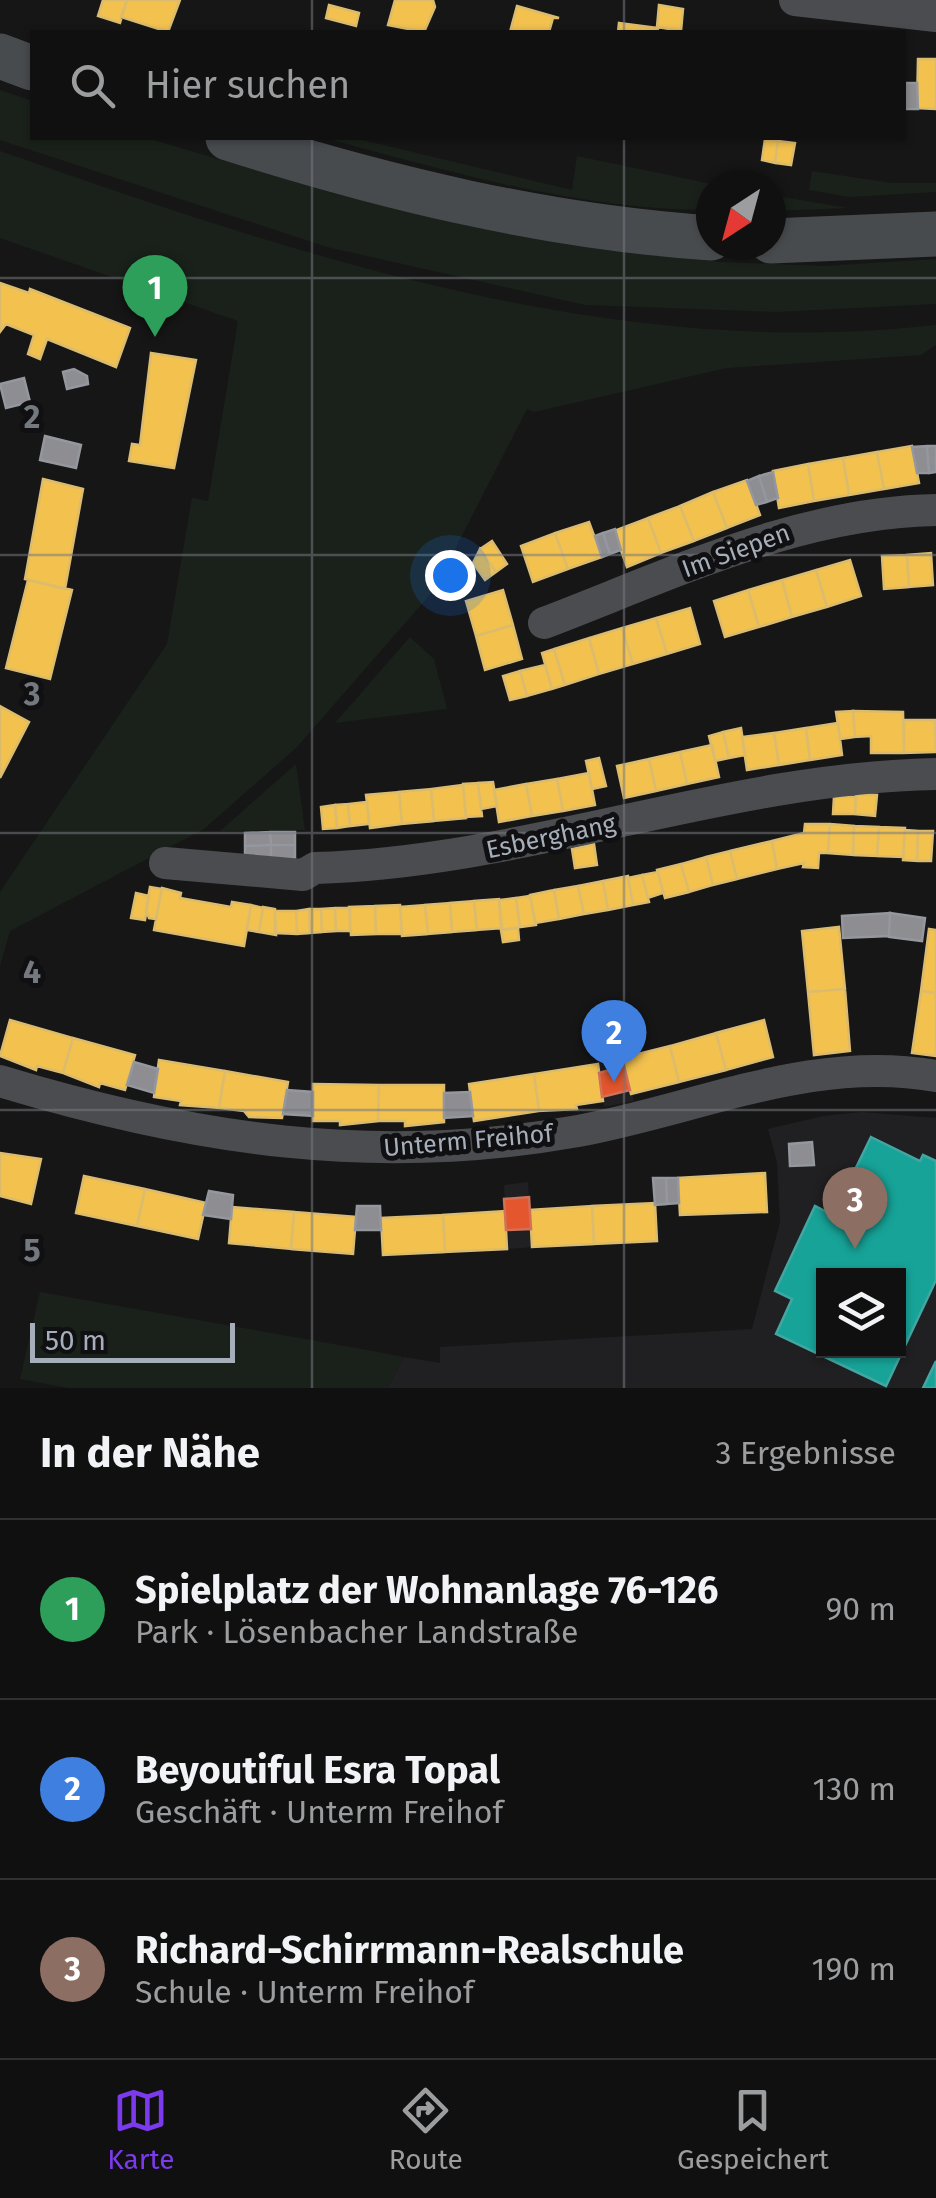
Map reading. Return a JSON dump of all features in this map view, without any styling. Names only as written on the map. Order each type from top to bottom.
[{"type":"main road","points":[[0,56],[30,67]]},
{"type":"main road","points":[[235,140],[398,186],[510,212],[696,236]]},
{"type":"main road","points":[[786,240],[936,234]]},
{"type":"street","points":[[794,0],[936,16]]},
{"type":"street","name":"Im Siepen","points":[[544,623],[799,528],[876,514],[936,510]]},
{"type":"street","name":"Esberghang","points":[[165,863],[303,875],[315,868],[469,855],[809,782],[936,774]]},
{"type":"street","name":"Unterm Freihof","points":[[0,1081],[227,1136],[296,1146],[390,1149],[510,1141],[576,1131],[814,1074],[879,1070],[936,1076]]},
{"type":"shaded area","points":[[0,90],[30,100],[30,140],[154,140],[339,195],[599,249],[720,262],[824,266],[936,259],[936,304],[776,312],[585,305],[327,247],[0,140]]},
{"type":"shaded area","points":[[332,140],[362,140],[572,190],[577,156],[696,181],[696,209],[613,204],[516,187]]},
{"type":"shaded area","points":[[0,151],[227,228],[459,291],[577,314],[696,328],[816,332],[936,325],[936,345],[921,355],[727,368],[534,412],[527,409],[434,590],[297,747],[204,829],[10,931],[0,966],[0,892],[167,644],[192,498],[208,501],[238,321],[0,238]]},
{"type":"shaded area","points":[[812,171],[892,183],[936,183],[936,192],[850,197],[809,190]]},
{"type":"shaded area","points":[[786,198],[848,208],[786,210]]},
{"type":"shaded area","points":[[410,637],[434,659],[447,709],[335,723]]},
{"type":"shaded area","points":[[296,764],[305,830],[220,831]]},
{"type":"shaded area","points":[[619,1046],[634,1101],[604,1107],[595,1052]]},
{"type":"shaded area","points":[[862,1112],[936,1118],[936,1388],[387,1388],[404,1357],[440,1363],[440,1347],[752,1329],[780,1222],[777,1162],[768,1129],[823,1116]]},
{"type":"shaded area","points":[[528,1182],[532,1247],[507,1249],[504,1185]]},
{"type":"shaded area","points":[[40,1292],[404,1357],[387,1388],[68,1388],[20,1379]]},
{"type":"building: Wohnen","points":[[103,0],[127,0],[120,23],[98,16]]},
{"type":"building: Wohnen","points":[[127,0],[180,0],[169,30],[121,17]]},
{"type":"building: Wohnen","points":[[395,0],[433,0],[435,7],[425,30],[388,25]]},
{"type":"building: Wohnen","points":[[329,5],[359,13],[356,26],[326,18]]},
{"type":"building: Wohnen","points":[[659,5],[683,9],[681,30],[657,27]]},
{"type":"building: Wohnen","points":[[517,6],[559,18],[553,18],[550,30],[511,30]]},
{"type":"building: Wohnen","points":[[619,23],[658,28],[658,30],[618,30]]},
{"type":"building: Wohnen","points":[[918,59],[936,59],[936,109],[917,108]]},
{"type":"building: Wohnen","points":[[765,140],[778,141],[775,163],[762,160]]},
{"type":"building: Wohnen","points":[[778,141],[795,143],[791,165],[775,163]]},
{"type":"building: Wohnen","points":[[0,283],[29,293],[30,289],[130,328],[116,367],[47,339],[40,359],[28,354],[34,335],[6,324],[0,332]]},
{"type":"building: Wohnen","points":[[151,353],[196,360],[174,468],[129,461],[132,444],[140,445]]},
{"type":"building: Wohnen","points":[[912,446],[919,483],[884,489],[877,452]]},
{"type":"building: Wohnen","points":[[877,452],[884,489],[849,495],[843,458]]},
{"type":"building: Wohnen","points":[[843,458],[849,495],[814,501],[808,464]]},
{"type":"building: Wohnen","points":[[808,464],[814,501],[779,508],[773,471]]},
{"type":"building: Wohnen","points":[[43,479],[83,489],[65,589],[25,579]]},
{"type":"building: Wohnen","points":[[747,480],[760,515],[727,528],[713,492]]},
{"type":"building: Wohnen","points":[[713,492],[727,528],[694,541],[680,506]]},
{"type":"building: Wohnen","points":[[680,506],[694,541],[661,553],[648,518]]},
{"type":"building: Wohnen","points":[[648,518],[661,553],[627,567],[614,531]]},
{"type":"building: Wohnen","points":[[589,522],[602,557],[568,569],[555,533]]},
{"type":"building: Wohnen","points":[[555,533],[568,569],[533,582],[521,546]]},
{"type":"building: Wohnen","points":[[492,541],[507,564],[496,572],[480,549]]},
{"type":"building: Wohnen","points":[[480,549],[496,572],[485,580],[473,563]]},
{"type":"building: Wohnen","points":[[931,553],[933,585],[909,587],[907,555]]},
{"type":"building: Wohnen","points":[[907,555],[909,587],[884,589],[882,556]]},
{"type":"building: Wohnen","points":[[850,560],[861,596],[827,607],[816,570]]},
{"type":"building: Wohnen","points":[[816,570],[827,607],[792,617],[782,580]]},
{"type":"building: Wohnen","points":[[28,580],[72,590],[50,679],[6,668]]},
{"type":"building: Wohnen","points":[[782,580],[792,617],[759,627],[748,590]]},
{"type":"building: Wohnen","points":[[503,590],[513,625],[476,636],[466,601]]},
{"type":"building: Wohnen","points":[[748,590],[759,627],[725,637],[714,601]]},
{"type":"building: Wohnen","points":[[690,608],[700,644],[667,654],[656,618]]},
{"type":"building: Wohnen","points":[[656,618],[667,654],[633,664],[622,628]]},
{"type":"building: Wohnen","points":[[513,625],[522,659],[485,670],[476,636]]},
{"type":"building: Wohnen","points":[[622,628],[633,664],[599,674],[589,638]]},
{"type":"building: Wohnen","points":[[589,638],[599,674],[565,685],[554,649]]},
{"type":"building: Wohnen","points":[[554,649],[565,685],[552,689],[542,653]]},
{"type":"building: Wohnen","points":[[545,665],[552,689],[527,696],[520,671]]},
{"type":"building: Wohnen","points":[[520,671],[527,696],[510,700],[503,676]]},
{"type":"building: Wohnen","points":[[0,706],[29,722],[0,778]]},
{"type":"building: Wohnen","points":[[853,711],[903,712],[904,753],[871,753],[871,736],[855,737]]},
{"type":"building: Wohnen","points":[[853,711],[855,737],[840,739],[836,712]]},
{"type":"building: Wohnen","points":[[904,720],[935,720],[936,752],[904,753]]},
{"type":"building: Wohnen","points":[[838,723],[842,755],[810,760],[806,728]]},
{"type":"building: Wohnen","points":[[741,728],[745,755],[729,758],[723,732]]},
{"type":"building: Wohnen","points":[[806,728],[810,760],[779,765],[774,733]]},
{"type":"building: Wohnen","points":[[723,732],[729,758],[715,761],[709,736]]},
{"type":"building: Wohnen","points":[[774,733],[779,765],[747,770],[742,737]]},
{"type":"building: Wohnen","points":[[712,745],[719,777],[687,784],[680,752]]},
{"type":"building: Wohnen","points":[[680,752],[687,784],[656,791],[649,759]]},
{"type":"building: Wohnen","points":[[599,758],[606,786],[592,789],[586,761]]},
{"type":"building: Wohnen","points":[[649,759],[656,791],[624,798],[617,766]]},
{"type":"building: Wohnen","points":[[589,773],[595,805],[563,811],[557,779]]},
{"type":"building: Wohnen","points":[[557,779],[563,811],[532,816],[526,784]]},
{"type":"building: Wohnen","points":[[493,782],[497,806],[481,809],[478,783]]},
{"type":"building: Wohnen","points":[[478,783],[482,816],[466,817],[463,784]]},
{"type":"building: Wohnen","points":[[526,784],[532,816],[499,822],[494,790]]},
{"type":"building: Wohnen","points":[[463,785],[466,818],[434,821],[431,789]]},
{"type":"building: Wohnen","points":[[431,789],[434,821],[402,824],[399,792]]},
{"type":"building: Wohnen","points":[[399,792],[402,824],[370,828],[366,795]]},
{"type":"building: Wohnen","points":[[856,794],[877,795],[875,816],[855,814]]},
{"type":"building: Wohnen","points":[[834,796],[856,797],[855,814],[833,814]]},
{"type":"building: Wohnen","points":[[367,802],[369,824],[350,826],[348,804]]},
{"type":"building: Wohnen","points":[[348,804],[350,826],[337,828],[335,805]]},
{"type":"building: Wohnen","points":[[335,805],[337,828],[323,829],[321,807]]},
{"type":"building: Wohnen","points":[[805,824],[830,824],[828,853],[819,853],[818,868],[803,867],[804,863],[777,869],[772,841],[804,833]]},
{"type":"building: Wohnen","points":[[830,824],[854,826],[853,855],[828,853]]},
{"type":"building: Wohnen","points":[[854,826],[879,827],[877,856],[853,855]]},
{"type":"building: Wohnen","points":[[879,827],[905,828],[903,857],[877,856]]},
{"type":"building: Wohnen","points":[[905,830],[918,831],[917,861],[903,860]]},
{"type":"building: Wohnen","points":[[918,831],[933,831],[931,861],[917,861]]},
{"type":"building: Wohnen","points":[[772,841],[777,869],[737,879],[730,851]]},
{"type":"building: Wohnen","points":[[594,844],[597,865],[575,868],[572,849]]},
{"type":"building: Wohnen","points":[[730,851],[737,879],[713,885],[706,857]]},
{"type":"building: Wohnen","points":[[706,857],[713,885],[689,892],[681,864]]},
{"type":"building: Wohnen","points":[[681,864],[689,892],[665,898],[657,870]]},
{"type":"building: Wohnen","points":[[658,872],[663,893],[648,898],[642,875]]},
{"type":"building: Wohnen","points":[[642,875],[649,902],[633,905],[628,878]]},
{"type":"building: Wohnen","points":[[628,876],[633,905],[608,910],[603,881]]},
{"type":"building: Wohnen","points":[[603,881],[608,910],[584,914],[578,886]]},
{"type":"building: Wohnen","points":[[578,886],[584,914],[559,919],[554,890]]},
{"type":"building: Wohnen","points":[[150,887],[162,889],[156,919],[149,918],[146,910]]},
{"type":"building: Wohnen","points":[[162,888],[181,893],[180,898],[231,907],[232,902],[251,905],[244,946],[154,930]]},
{"type":"building: Wohnen","points":[[554,890],[559,919],[535,923],[530,895]]},
{"type":"building: Wohnen","points":[[136,893],[149,896],[145,920],[131,918]]},
{"type":"building: Wohnen","points":[[530,896],[536,925],[520,927],[516,898]]},
{"type":"building: Wohnen","points":[[516,898],[520,927],[501,930],[499,900]]},
{"type":"building: Wohnen","points":[[499,899],[502,928],[477,930],[474,901]]},
{"type":"building: Wohnen","points":[[474,901],[477,930],[452,932],[450,903]]},
{"type":"building: Wohnen","points":[[450,903],[452,932],[428,934],[425,905]]},
{"type":"building: Wohnen","points":[[251,905],[263,908],[259,932],[247,930]]},
{"type":"building: Wohnen","points":[[400,905],[402,934],[376,934],[375,906]]},
{"type":"building: Wohnen","points":[[425,905],[428,934],[402,936],[400,907]]},
{"type":"building: Wohnen","points":[[375,906],[376,934],[351,935],[349,907]]},
{"type":"building: Wohnen","points":[[263,907],[275,909],[276,935],[259,932]]},
{"type":"building: Wohnen","points":[[335,908],[350,908],[350,931],[336,931]]},
{"type":"building: Wohnen","points":[[335,908],[336,931],[322,932],[321,909]]},
{"type":"building: Wohnen","points":[[309,909],[321,909],[322,932],[310,933]]},
{"type":"building: Wohnen","points":[[309,909],[310,933],[297,934],[296,911]]},
{"type":"building: Wohnen","points":[[275,911],[296,911],[297,934],[275,933]]},
{"type":"building: Wohnen","points":[[839,927],[845,989],[808,992],[802,931]]},
{"type":"building: Wohnen","points":[[518,928],[519,940],[503,942],[501,930]]},
{"type":"building: Wohnen","points":[[929,929],[936,930],[936,993],[921,991]]},
{"type":"building: Wohnen","points":[[845,989],[850,1051],[814,1055],[808,992]]},
{"type":"building: Wohnen","points":[[921,991],[936,993],[936,1056],[912,1053]]},
{"type":"building: Wohnen","points":[[10,1020],[73,1038],[63,1073],[37,1066],[36,1070],[0,1056]]},
{"type":"building: Wohnen","points":[[764,1020],[773,1057],[726,1070],[716,1033]]},
{"type":"building: Wohnen","points":[[716,1033],[726,1070],[679,1082],[670,1046]]},
{"type":"building: Wohnen","points":[[73,1038],[135,1055],[125,1090],[100,1083],[99,1087],[63,1073]]},
{"type":"building: Wohnen","points":[[670,1046],[679,1082],[631,1094],[622,1058]]},
{"type":"building: Wohnen","points":[[159,1060],[225,1071],[219,1108],[180,1105],[181,1101],[154,1097]]},
{"type":"building: Wohnen","points":[[598,1064],[603,1101],[576,1105],[577,1109],[539,1111],[534,1074]]},
{"type":"building: Wohnen","points":[[225,1071],[288,1082],[282,1118],[249,1117],[244,1111],[219,1108]]},
{"type":"building: Wohnen","points":[[534,1074],[539,1111],[474,1121],[469,1084]]},
{"type":"building: Wohnen","points":[[313,1084],[379,1085],[378,1121],[340,1125],[340,1121],[313,1121]]},
{"type":"building: Wohnen","points":[[379,1085],[444,1085],[444,1122],[405,1126],[405,1121],[378,1121]]},
{"type":"building: Wohnen","points":[[0,1153],[41,1159],[31,1204],[0,1196]]},
{"type":"building: Wohnen","points":[[765,1173],[767,1212],[680,1215],[678,1178]]},
{"type":"building: Wohnen","points":[[84,1176],[145,1189],[137,1226],[76,1213]]},
{"type":"building: Wohnen","points":[[145,1189],[206,1203],[198,1239],[137,1226]]},
{"type":"building: Wohnen","points":[[655,1203],[657,1241],[594,1244],[592,1206]]},
{"type":"building: Wohnen","points":[[592,1206],[594,1244],[532,1247],[530,1210]]},
{"type":"building: Wohnen","points":[[232,1207],[294,1212],[291,1249],[229,1243]]},
{"type":"building: Wohnen","points":[[505,1211],[507,1249],[445,1252],[443,1215]]},
{"type":"building: Wohnen","points":[[294,1212],[356,1217],[353,1254],[291,1249]]},
{"type":"building: Wohnen","points":[[443,1215],[445,1252],[383,1255],[381,1218]]},
{"type":"building: Handel","points":[[624,1066],[630,1090],[602,1097],[599,1073]]},
{"type":"building: Handel","points":[[529,1197],[531,1229],[506,1230],[504,1199]]},
{"type":"building: Öffentlich","points":[[871,1137],[920,1161],[923,1155],[936,1161],[936,1280],[906,1344],[906,1268],[816,1268],[816,1353],[776,1334],[792,1299],[775,1291],[815,1206],[833,1215]]},
{"type":"building: Öffentlich","points":[[827,1358],[899,1358],[886,1386]]},
{"type":"building: Öffentlich","points":[[936,1361],[936,1388],[923,1388]]},
{"type":"building: Industrie","points":[[906,83],[917,83],[918,109],[906,109]]},
{"type":"building: Industrie","points":[[74,369],[87,376],[88,384],[67,389],[63,372]]},
{"type":"building: Industrie","points":[[24,378],[30,402],[6,408],[0,384]]},
{"type":"building: Industrie","points":[[45,436],[81,445],[76,468],[40,460]]},
{"type":"building: Industrie","points":[[927,446],[936,446],[936,472],[929,473]]},
{"type":"building: Industrie","points":[[927,446],[929,473],[917,473],[912,447]]},
{"type":"building: Industrie","points":[[773,472],[778,498],[767,502],[759,476]]},
{"type":"building: Industrie","points":[[759,476],[767,502],[756,505],[747,481]]},
{"type":"building: Industrie","points":[[615,529],[621,550],[610,554],[603,533]]},
{"type":"building: Industrie","points":[[603,533],[610,554],[602,557],[595,536]]},
{"type":"building: Industrie","points":[[270,832],[295,832],[295,845],[271,845]]},
{"type":"building: Industrie","points":[[270,832],[271,845],[245,846],[245,833]]},
{"type":"building: Industrie","points":[[271,845],[271,858],[245,859],[245,846]]},
{"type":"building: Industrie","points":[[271,845],[295,845],[295,858],[271,858]]},
{"type":"building: Industrie","points":[[890,913],[889,936],[843,938],[842,916]]},
{"type":"building: Industrie","points":[[890,913],[925,918],[922,941],[889,937]]},
{"type":"building: Industrie","points":[[134,1062],[158,1069],[154,1093],[127,1085]]},
{"type":"building: Industrie","points":[[287,1090],[313,1092],[313,1116],[283,1114]]},
{"type":"building: Industrie","points":[[470,1092],[473,1116],[444,1118],[444,1093]]},
{"type":"building: Industrie","points":[[812,1142],[814,1165],[790,1166],[789,1144]]},
{"type":"building: Industrie","points":[[653,1178],[666,1178],[667,1204],[655,1205]]},
{"type":"building: Industrie","points":[[666,1178],[678,1178],[679,1203],[667,1204]]},
{"type":"building: Industrie","points":[[209,1191],[233,1195],[231,1219],[203,1215]]},
{"type":"building: Industrie","points":[[357,1206],[380,1206],[381,1230],[355,1230]]},
{"type":"place","name":"Spielplatz der Wohnanlage 76-126","points":[[155,337]]},
{"type":"place","name":"Beyoutiful Esra Topal","points":[[614,1082]]},
{"type":"place","name":"Richard-Schirrmann-Realschule","points":[[855,1249]]}]
